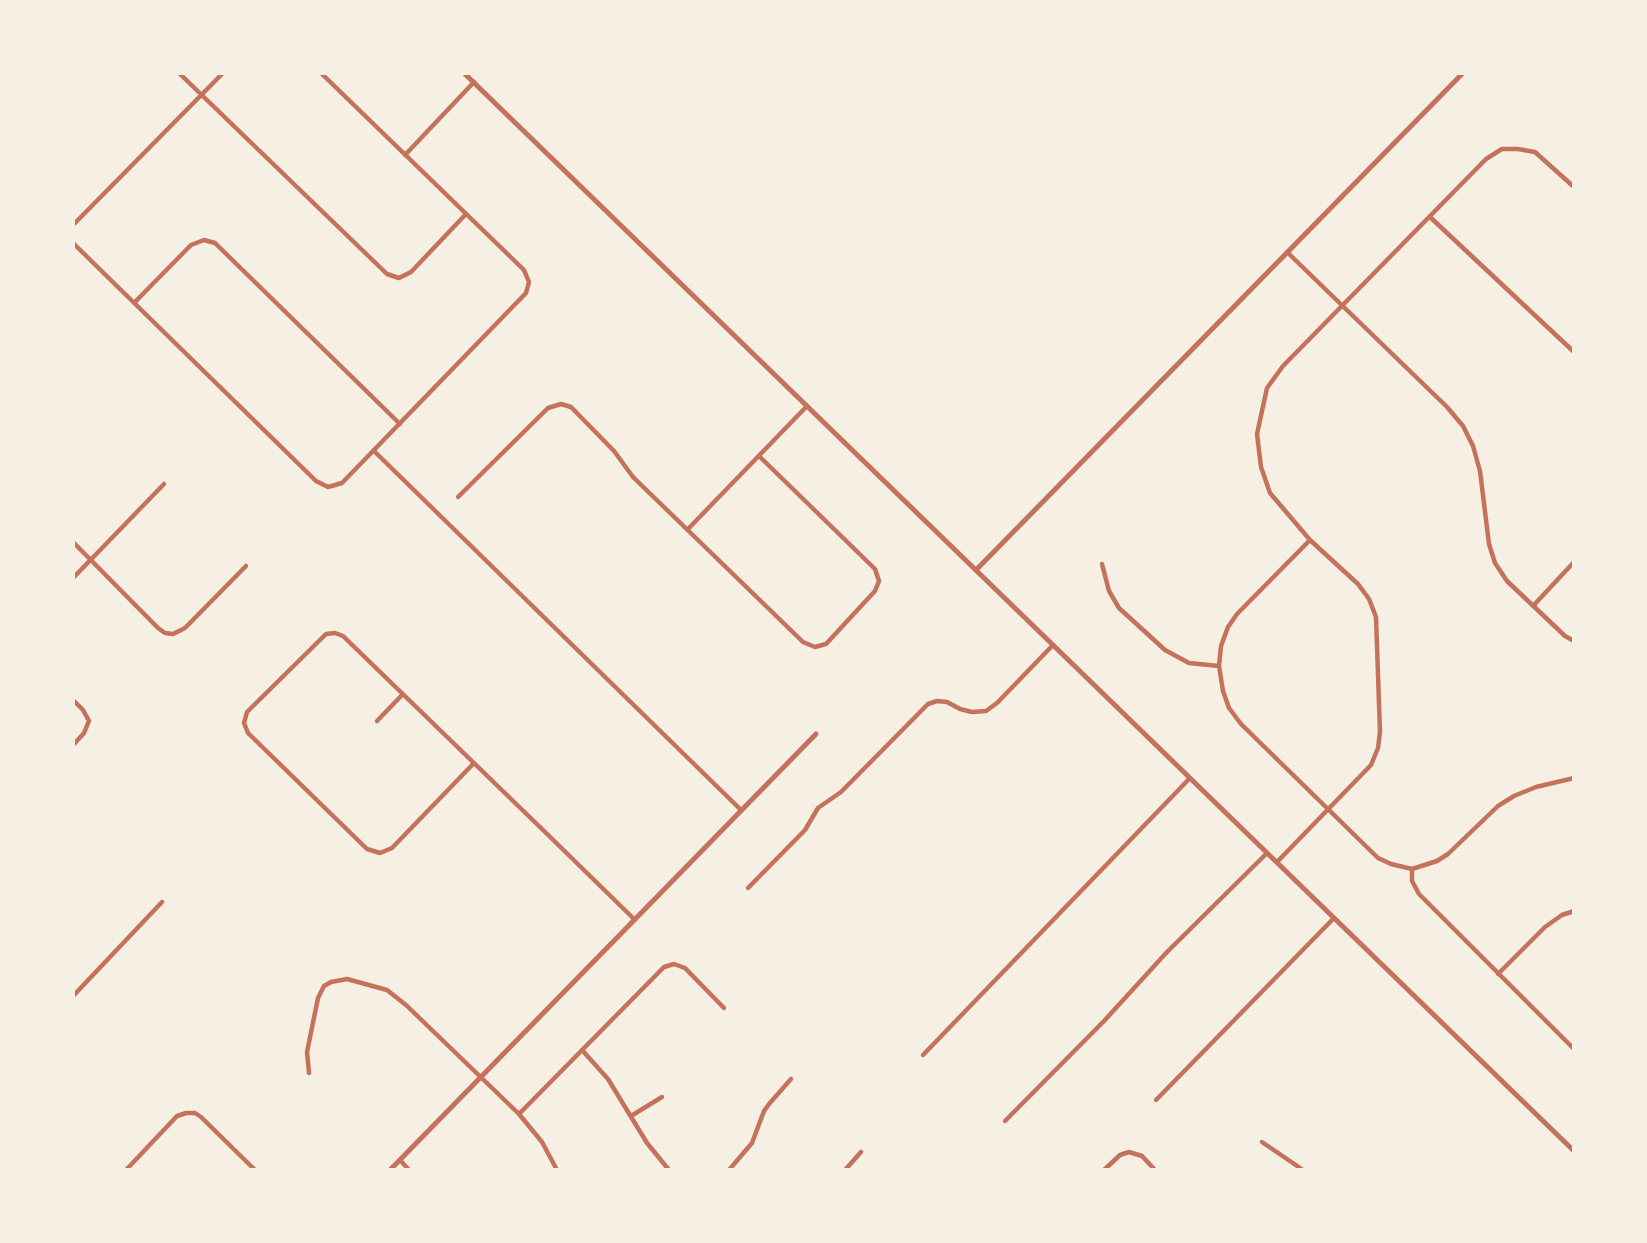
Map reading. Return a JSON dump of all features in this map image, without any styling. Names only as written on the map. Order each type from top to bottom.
[{"type":"street","points":[[180,74],[387,274],[399,278],[411,272],[466,214]]},
{"type":"street","points":[[74,225],[222,74]]},
{"type":"street","points":[[74,244],[316,481],[328,486],[342,483],[526,293],[529,282],[524,270],[322,74]]},
{"type":"street","points":[[465,74],[1574,1150]]},
{"type":"street","points":[[976,570],[1462,74]]},
{"type":"street","points":[[405,155],[474,82]]},
{"type":"street","points":[[1277,862],[1371,765],[1378,748],[1380,732],[1376,617],[1369,599],[1358,584],[1310,540],[1270,493],[1261,467],[1257,434],[1267,388],[1283,366],[1486,159],[1502,149],[1535,152],[1574,187]]},
{"type":"street","points":[[1430,217],[1574,352]]},
{"type":"street","points":[[134,303],[191,244],[204,240],[215,243],[400,424]]},
{"type":"street","points":[[1287,252],[1447,407],[1463,426],[1473,446],[1480,471],[1489,544],[1495,563],[1507,581],[1565,636],[1574,641]]},
{"type":"street","points":[[458,497],[548,408],[561,404],[571,407],[614,451],[633,477],[802,642],[815,647],[826,644],[875,591],[879,581],[875,569],[759,456]]},
{"type":"street","points":[[688,529],[807,406]]},
{"type":"street","points":[[374,451],[740,809]]},
{"type":"street","points":[[74,577],[164,484]]},
{"type":"street","points":[[1310,540],[1237,614],[1228,627],[1221,646],[1219,666],[1223,691],[1229,708],[1241,724],[1378,858],[1390,864],[1412,869],[1437,861],[1448,854],[1498,806],[1514,796],[1536,787],[1574,778]]},
{"type":"street","points":[[74,543],[165,633],[173,634],[185,628],[246,566]]},
{"type":"street","points":[[1533,606],[1574,562]]},
{"type":"street","points":[[1102,564],[1109,591],[1119,608],[1165,650],[1189,663],[1219,666]]},
{"type":"street","points":[[474,763],[392,848],[380,853],[367,849],[248,732],[244,723],[247,712],[326,634],[335,633],[343,636],[474,763],[634,919]]},
{"type":"street","points":[[748,888],[805,830],[818,808],[841,792],[928,704],[937,701],[947,702],[966,711],[986,711],[997,703],[1053,645]]},
{"type":"street","points":[[377,721],[403,694]]},
{"type":"street","points":[[74,701],[89,721],[84,733],[74,744]]},
{"type":"street","points":[[390,1170],[740,809],[816,734]]},
{"type":"street","points":[[922,1055],[1190,778]]},
{"type":"street","points":[[1005,1121],[1104,1021],[1167,952],[1267,853]]},
{"type":"street","points":[[1412,869],[1412,881],[1419,894],[1574,1049]]},
{"type":"street","points":[[74,995],[162,902]]},
{"type":"street","points":[[1498,974],[1545,927],[1562,915],[1574,911]]},
{"type":"street","points":[[1156,1100],[1334,918]]},
{"type":"street","points":[[519,1114],[664,968],[674,964],[685,968],[724,1008]]},
{"type":"street","points":[[309,1073],[307,1052],[320,992],[324,986],[347,979],[387,990],[406,1005],[519,1114],[542,1142],[557,1170]]},
{"type":"street","points":[[582,1050],[608,1079],[647,1143],[669,1170]]},
{"type":"street","points":[[729,1170],[752,1143],[764,1111],[791,1080]]},
{"type":"street","points":[[631,1116],[662,1097]]},
{"type":"street","points":[[126,1170],[177,1116],[186,1113],[195,1113],[201,1117],[255,1170]]},
{"type":"street","points":[[1262,1142],[1303,1170]]},
{"type":"street","points":[[845,1170],[861,1152]]},
{"type":"street","points":[[1104,1170],[1120,1155],[1129,1152],[1142,1156],[1155,1170]]},
{"type":"street","points":[[400,1160],[409,1170]]}]
